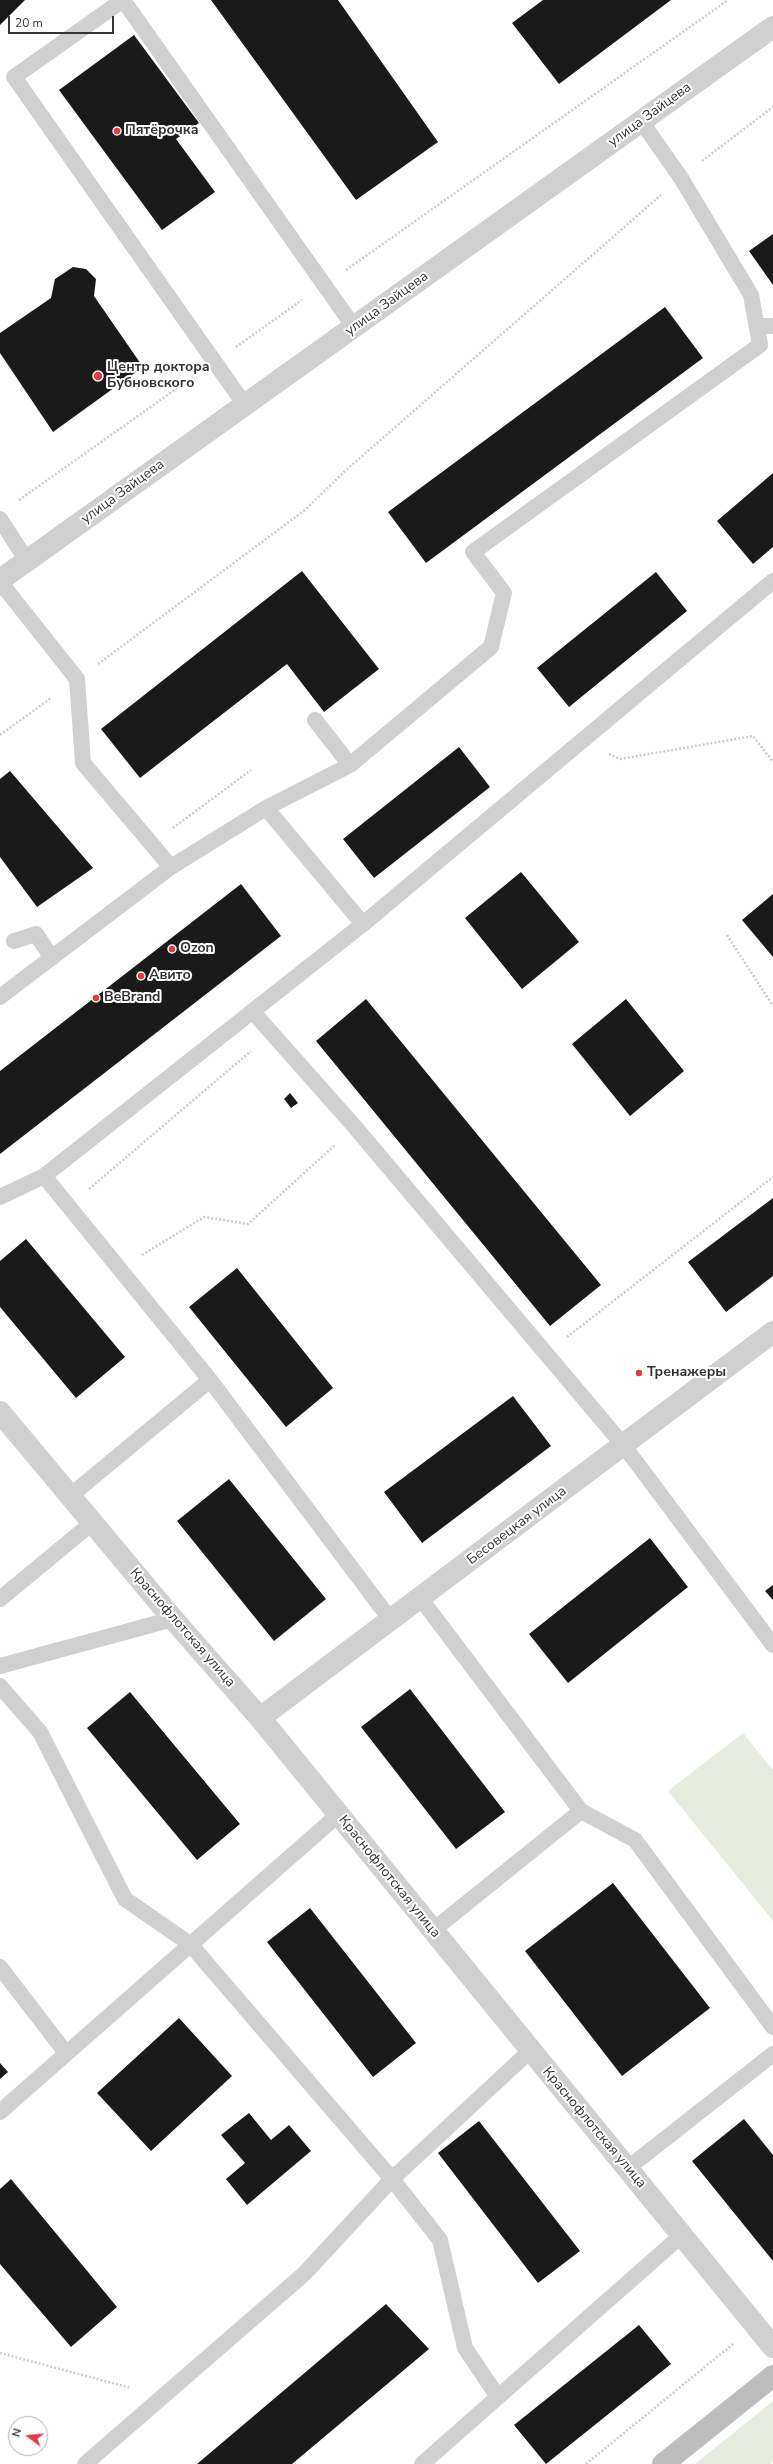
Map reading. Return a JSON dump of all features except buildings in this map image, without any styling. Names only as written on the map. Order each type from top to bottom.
[{"type":"main road","points":[[663,2464],[773,2376]]},
{"type":"street","name":"улица Зайцева","points":[[0,581],[773,27]]},
{"type":"street","name":"Бесовецкая улица","points":[[260,1718],[390,1619],[421,1598],[624,1446],[773,1332]]},
{"type":"street","name":"Краснофлотская улица","points":[[0,1412],[173,1619],[260,1718],[432,1931],[628,2168],[773,2347]]},
{"type":"lane","points":[[244,405],[14,77],[123,0],[354,327]]},
{"type":"lane","points":[[0,998],[170,867],[266,808],[350,765],[491,647],[504,593],[474,552],[760,345],[752,295],[680,178],[641,121]]},
{"type":"lane","points":[[757,326],[773,326]]},
{"type":"lane","points":[[0,519],[27,561]]},
{"type":"lane","points":[[0,581],[77,679],[83,763],[170,867]]},
{"type":"lane","points":[[0,1197],[44,1176],[253,1012],[363,924],[773,581]]},
{"type":"lane","points":[[315,720],[350,765]]},
{"type":"lane","points":[[266,808],[363,924]]},
{"type":"lane","points":[[14,942],[36,934],[52,958]]},
{"type":"lane","points":[[253,1012],[355,1127],[624,1446],[773,1645]]},
{"type":"lane","points":[[44,1176],[210,1380],[390,1619]]},
{"type":"lane","points":[[70,1496],[210,1380]]},
{"type":"lane","points":[[0,1599],[92,1523]]},
{"type":"lane","points":[[421,1598],[581,1811],[635,1840],[773,2027]]},
{"type":"lane","points":[[0,1666],[173,1619]]},
{"type":"lane","points":[[0,1686],[40,1732],[125,1899],[190,1944],[392,2179],[440,2240],[465,2348],[498,2397]]},
{"type":"lane","points":[[432,1931],[581,1811]]},
{"type":"lane","points":[[0,2112],[339,1814]]},
{"type":"lane","points":[[0,1967],[66,2054]]},
{"type":"lane","points":[[85,2464],[304,2274],[392,2179],[530,2051]]},
{"type":"lane","points":[[628,2168],[773,2054]]},
{"type":"lane","points":[[422,2464],[682,2235]]},
{"type":"path","points":[[13,505],[728,0]]},
{"type":"path","points":[[0,735],[306,510],[345,471],[680,178],[773,107]]},
{"type":"path","points":[[582,741],[620,759],[753,736],[773,762]]},
{"type":"path","points":[[727,935],[773,1006]]},
{"type":"path","points":[[60,1163],[84,1194],[252,1050]]},
{"type":"path","points":[[138,1257],[204,1216],[248,1224],[355,1127]]},
{"type":"path","points":[[546,1354],[773,1177]]},
{"type":"path","points":[[586,2464],[756,2326]]},
{"type":"path","points":[[0,2353],[162,2397]]},
{"type":"shaded area","points":[[743,1733],[773,1770],[773,1921],[668,1791]]},
{"type":"shaded area","points":[[773,2401],[773,2462],[770,2464],[695,2464]]},
{"type":"place","name":"Пятёрочка","points":[[117,131]]},
{"type":"place","name":"Центр доктора Бубновского","points":[[98,376]]},
{"type":"place","name":"Ozon","points":[[172,949]]},
{"type":"place","name":"Авито","points":[[141,976]]},
{"type":"place","name":"BeBrand","points":[[96,998]]},
{"type":"place","name":"Тренажеры","points":[[639,1373]]}]
